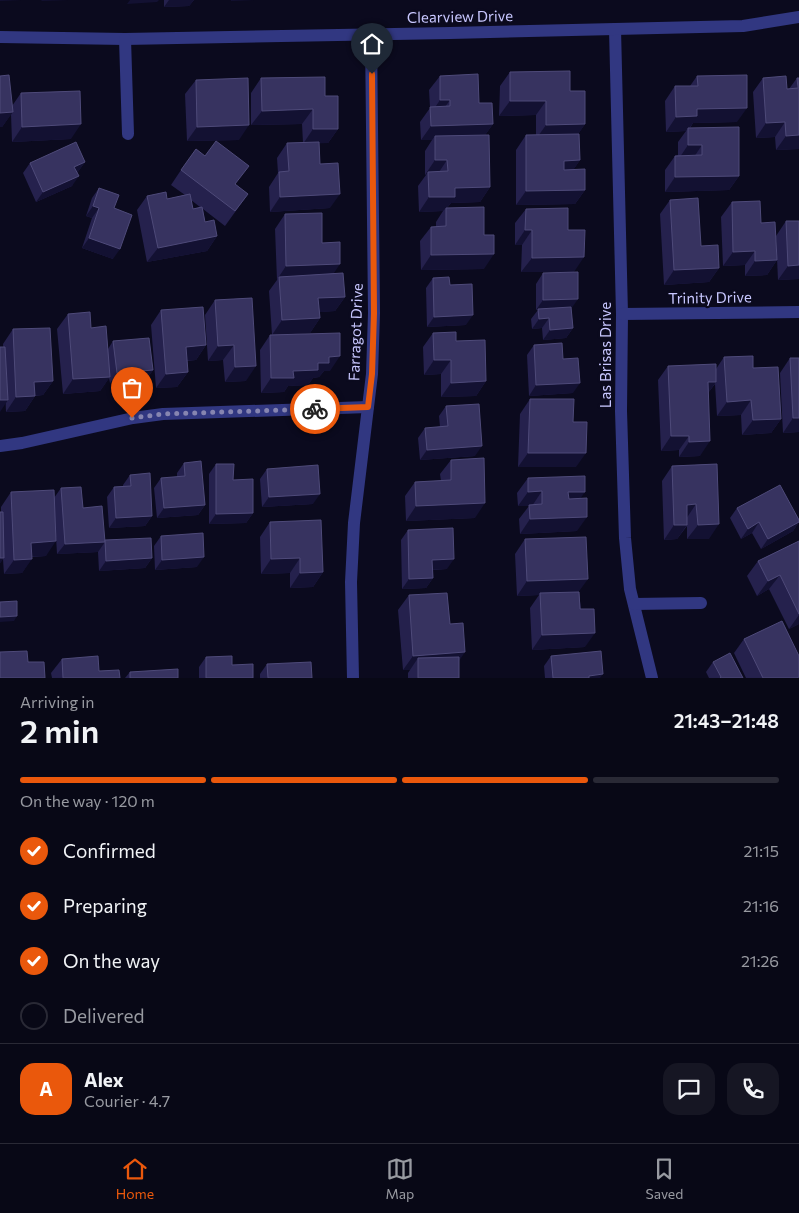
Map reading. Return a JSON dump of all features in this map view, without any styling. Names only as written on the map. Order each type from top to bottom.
[{"type":"street","name":"Clearview Drive","points":[[0,37],[125,39],[743,26],[799,17]]},
{"type":"street","name":"Las Brisas Drive","points":[[615,29],[622,314],[621,411],[625,538],[630,589],[652,678]]},
{"type":"street","name":"Farragot Drive","points":[[353,678],[350,582],[353,533],[372,374],[374,313],[371,34]]},
{"type":"street","points":[[125,39],[128,134]]},
{"type":"street","name":"Trinity Drive","points":[[622,314],[799,312]]},
{"type":"street","points":[[0,446],[132,418],[163,414],[368,407]]},
{"type":"street","points":[[634,604],[701,603]]},
{"type":"building","points":[[570,71],[570,91],[585,91],[585,124],[546,125],[546,101],[510,101],[510,72]]},
{"type":"building","points":[[478,74],[479,103],[492,103],[493,124],[431,126],[430,107],[450,106],[450,100],[440,100],[440,76]]},
{"type":"building","points":[[9,75],[13,112],[0,113],[0,76]]},
{"type":"building","points":[[747,75],[747,108],[697,109],[697,116],[676,117],[675,86],[698,86],[697,76]]},
{"type":"building","points":[[786,76],[787,89],[798,88],[797,78],[799,78],[799,135],[786,136],[785,122],[766,123],[763,78]]},
{"type":"building","points":[[325,77],[325,96],[338,96],[338,129],[313,129],[313,109],[262,111],[261,78]]},
{"type":"building","points":[[248,78],[249,125],[197,127],[196,80]]},
{"type":"building","points":[[80,91],[81,124],[22,127],[21,93]]},
{"type":"building","points":[[739,127],[739,176],[675,177],[675,156],[702,155],[702,145],[688,145],[688,128]]},
{"type":"building","points":[[579,134],[580,160],[564,161],[564,170],[585,169],[585,190],[526,191],[526,135]]},
{"type":"building","points":[[489,135],[490,187],[455,188],[455,197],[429,197],[428,172],[448,171],[447,160],[435,160],[435,136]]},
{"type":"building","points":[[216,141],[249,166],[235,184],[248,194],[235,211],[181,170],[196,149],[205,156]]},
{"type":"building","points":[[76,142],[85,162],[74,167],[79,176],[43,192],[30,163]]},
{"type":"building","points":[[319,142],[320,164],[338,163],[340,194],[280,197],[279,172],[289,171],[287,143]]},
{"type":"building","points":[[99,188],[119,195],[114,208],[132,215],[120,249],[89,238],[99,208],[93,206]]},
{"type":"building","points":[[166,192],[167,199],[190,194],[193,209],[202,207],[205,222],[214,220],[217,236],[158,248],[147,196]]},
{"type":"building","points":[[698,198],[701,246],[718,245],[719,268],[674,270],[670,200]]},
{"type":"building","points":[[760,201],[761,223],[775,222],[777,260],[755,261],[755,251],[733,252],[732,202]]},
{"type":"building","points":[[484,207],[484,235],[494,235],[494,254],[431,255],[431,227],[446,226],[446,208]]},
{"type":"building","points":[[568,208],[568,230],[585,230],[584,257],[532,258],[532,230],[525,230],[526,209]]},
{"type":"building","points":[[322,213],[322,243],[340,242],[340,264],[286,266],[285,214]]},
{"type":"building","points":[[786,221],[799,221],[799,265],[788,266]]},
{"type":"building","points":[[578,272],[578,299],[543,300],[543,273]]},
{"type":"building","points":[[343,273],[345,297],[318,298],[320,318],[282,320],[279,277]]},
{"type":"building","points":[[449,277],[450,285],[472,284],[473,315],[434,317],[433,278]]},
{"type":"building","points":[[252,298],[256,366],[235,367],[234,345],[218,346],[215,300]]},
{"type":"building","points":[[203,307],[206,345],[186,347],[188,372],[166,374],[161,310]]},
{"type":"building","points":[[571,307],[573,328],[550,330],[549,318],[539,319],[538,309]]},
{"type":"building","points":[[90,312],[91,328],[106,326],[110,377],[73,379],[68,314]]},
{"type":"building","points":[[50,328],[53,381],[34,382],[35,396],[16,397],[13,329]]},
{"type":"building","points":[[456,332],[456,341],[485,340],[486,381],[451,383],[451,360],[434,360],[433,333]]},
{"type":"building","points":[[340,333],[340,356],[329,357],[329,363],[318,363],[318,370],[293,371],[294,378],[271,378],[270,335]]},
{"type":"building","points":[[149,338],[153,370],[117,373],[113,341]]},
{"type":"building","points":[[562,343],[563,359],[578,358],[580,383],[536,385],[534,345]]},
{"type":"building","points":[[0,347],[5,347],[8,400],[0,400]]},
{"type":"building","points":[[753,356],[753,368],[778,367],[781,419],[753,420],[751,400],[727,402],[724,357]]},
{"type":"building","points":[[790,358],[799,358],[799,418],[793,418]]},
{"type":"building","points":[[716,364],[716,382],[708,382],[710,441],[689,442],[689,436],[671,436],[668,366]]},
{"type":"building","points":[[530,399],[574,399],[573,422],[587,422],[586,453],[528,453]]},
{"type":"building","points":[[479,404],[482,446],[427,450],[425,428],[448,426],[446,406]]},
{"type":"building","points":[[484,458],[485,503],[416,506],[415,482],[451,480],[451,460]]},
{"type":"building","points":[[201,461],[205,505],[164,508],[161,478],[185,476],[184,463]]},
{"type":"building","points":[[216,464],[234,464],[233,480],[253,479],[253,513],[216,514]]},
{"type":"building","points":[[717,464],[719,524],[698,525],[696,504],[687,505],[687,525],[674,525],[672,466]]},
{"type":"building","points":[[318,465],[320,494],[269,497],[267,469]]},
{"type":"building","points":[[150,473],[152,516],[116,518],[114,487],[131,486],[130,475]]},
{"type":"building","points":[[585,476],[585,492],[568,492],[569,499],[587,498],[587,517],[530,519],[529,505],[542,504],[542,491],[528,492],[528,478]]},
{"type":"building","points":[[780,485],[799,522],[768,539],[759,522],[748,529],[737,508]]},
{"type":"building","points":[[81,487],[83,508],[102,506],[105,542],[65,544],[61,488]]},
{"type":"building","points":[[54,490],[56,541],[31,543],[32,559],[14,560],[11,492]]},
{"type":"building","points":[[0,512],[3,512],[4,558],[0,558]]},
{"type":"building","points":[[321,520],[323,572],[300,573],[300,558],[271,559],[270,522]]},
{"type":"building","points":[[453,528],[454,559],[432,560],[433,578],[409,579],[408,530]]},
{"type":"building","points":[[203,533],[204,557],[162,560],[161,536]]},
{"type":"building","points":[[586,537],[588,579],[527,581],[525,539]]},
{"type":"building","points":[[151,538],[152,558],[106,561],[105,540]]},
{"type":"building","points":[[799,541],[799,614],[780,575],[768,581],[758,561]]},
{"type":"building","points":[[579,592],[580,609],[594,609],[595,633],[542,635],[540,593]]},
{"type":"building","points":[[447,593],[450,624],[463,623],[465,652],[413,656],[409,595]]},
{"type":"building","points":[[17,601],[17,616],[0,617],[0,602]]},
{"type":"building","points":[[782,621],[799,656],[799,677],[763,678],[744,639]]},
{"type":"building","points":[[27,651],[28,662],[44,662],[45,678],[0,678],[0,652]]},
{"type":"building","points":[[601,651],[603,674],[589,676],[589,678],[553,678],[551,656]]},
{"type":"building","points":[[730,653],[743,678],[720,678],[713,662]]},
{"type":"building","points":[[98,656],[99,671],[119,670],[120,678],[63,678],[62,659]]},
{"type":"building","points":[[232,656],[232,665],[253,664],[253,678],[206,678],[206,657]]},
{"type":"building","points":[[459,657],[459,678],[418,678],[418,658]]},
{"type":"building","points":[[311,662],[312,678],[268,678],[267,664]]},
{"type":"building","points":[[178,669],[178,678],[130,678],[130,672]]},
{"type":"way so far","points":[[132,418],[163,414],[315,409]]},
{"type":"route","points":[[315,409],[368,407],[372,374],[374,313],[372,74]]}]
